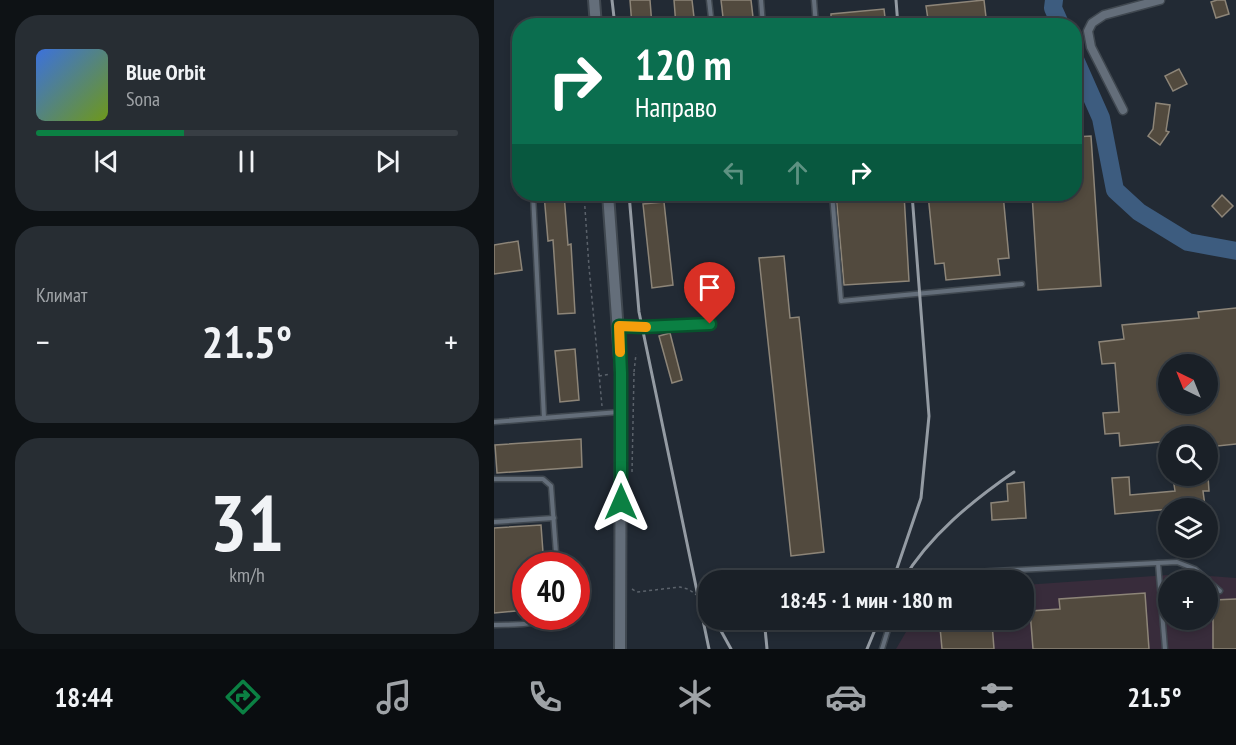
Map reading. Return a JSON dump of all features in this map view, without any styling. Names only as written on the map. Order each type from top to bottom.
[{"type":"street","points":[[594,0],[595,18]]},
{"type":"street","points":[[1123,110],[1091,46],[1088,31],[1092,23],[1104,15],[1160,0]]},
{"type":"street","points":[[609,201],[621,373],[620,649]]},
{"type":"lane","points":[[709,0],[711,18]]},
{"type":"lane","points":[[761,0],[762,18]]},
{"type":"lane","points":[[814,0],[815,18]]},
{"type":"lane","points":[[533,201],[544,418]]},
{"type":"lane","points":[[833,201],[841,301],[1022,284]]},
{"type":"lane","points":[[619,326],[710,324]]},
{"type":"lane","points":[[494,422],[621,412]]},
{"type":"lane","points":[[494,479],[543,478],[547,480],[551,486],[556,552]]},
{"type":"lane","points":[[494,522],[554,518]]},
{"type":"lane","points":[[1016,570],[1177,562],[1196,570]]},
{"type":"lane","points":[[1158,563],[1165,649]]},
{"type":"lane","points":[[494,626],[512,625]]},
{"type":"lane","points":[[881,649],[888,630]]},
{"type":"path","points":[[584,201],[602,413]]},
{"type":"path","points":[[632,477],[636,354]]},
{"type":"path","points":[[599,376],[634,373]]},
{"type":"path","points":[[630,588],[637,592],[680,587],[698,596]]},
{"type":"shaded area","points":[[1158,576],[1158,630],[1218,630],[1218,577],[1236,578],[1236,649],[896,649],[907,630],[1034,630],[1034,584]]},
{"type":"building","points":[[630,0],[650,0],[651,18],[631,18]]},
{"type":"building","points":[[674,0],[692,0],[694,18],[675,18]]},
{"type":"building","points":[[721,0],[751,0],[753,18],[723,18]]},
{"type":"building","points":[[984,0],[986,18],[928,18],[926,6]]},
{"type":"building","points":[[1225,0],[1229,14],[1216,18],[1211,2]]},
{"type":"building","points":[[884,9],[885,18],[831,18],[831,14]]},
{"type":"building","points":[[1179,69],[1187,84],[1173,91],[1165,76]]},
{"type":"building","points":[[1156,103],[1170,105],[1166,131],[1169,132],[1160,145],[1148,136],[1153,129]]},
{"type":"building","points":[[1091,136],[1101,286],[1038,290],[1032,201],[1082,201],[1082,137]]},
{"type":"building","points":[[1222,195],[1233,206],[1222,217],[1212,206]]},
{"type":"building","points":[[545,201],[565,201],[568,245],[571,244],[575,313],[558,314],[553,240],[548,241]]},
{"type":"building","points":[[837,201],[904,201],[909,281],[844,285]]},
{"type":"building","points":[[929,201],[1004,201],[1009,258],[998,259],[1000,275],[946,280],[944,263],[935,264]]},
{"type":"building","points":[[664,202],[673,285],[652,288],[643,204]]},
{"type":"building","points":[[518,241],[522,270],[494,274],[494,245]]},
{"type":"building","points":[[784,256],[790,318],[799,317],[824,552],[791,556],[759,258]]},
{"type":"building","points":[[1237,308],[1237,444],[1218,446],[1218,426],[1158,426],[1158,442],[1120,446],[1119,433],[1105,434],[1103,413],[1119,412],[1115,363],[1102,364],[1099,342],[1124,339],[1122,325],[1199,318],[1198,312]]},
{"type":"building","points":[[670,333],[682,380],[672,383],[659,336]]},
{"type":"building","points":[[575,349],[579,400],[560,402],[555,351]]},
{"type":"building","points":[[581,439],[582,467],[497,473],[495,445]]},
{"type":"building","points":[[1129,477],[1130,495],[1175,491],[1174,486],[1209,486],[1209,491],[1203,491],[1204,498],[1158,498],[1158,510],[1115,514],[1112,478]]},
{"type":"building","points":[[1024,482],[1026,518],[992,520],[991,503],[1008,501],[1007,484]]},
{"type":"building","points":[[541,525],[543,552],[512,552],[512,611],[494,613],[494,528]]},
{"type":"building","points":[[1145,593],[1149,649],[1033,649],[1032,630],[1034,630],[1034,611],[1060,609],[1059,599]]},
{"type":"building","points":[[1237,599],[1237,649],[1213,649],[1213,630],[1218,630],[1218,600]]},
{"type":"building","points":[[940,630],[993,630],[994,649],[942,649]]},
{"type":"waterway","points":[[1054,0],[1053,8],[1057,18]]},
{"type":"waterway","points":[[1082,75],[1101,118],[1115,190],[1139,212],[1188,242],[1237,251]]},
{"type":"railway","points":[[612,0],[614,18]]},
{"type":"railway","points":[[896,0],[897,18]]},
{"type":"railway","points":[[630,201],[639,312],[709,649]]},
{"type":"railway","points":[[896,570],[921,498],[929,416],[913,201]]},
{"type":"railway","points":[[910,570],[925,549],[952,520],[1014,472]]},
{"type":"railway","points":[[721,630],[731,649]]},
{"type":"railway","points":[[765,630],[767,649]]},
{"type":"railway","points":[[867,649],[875,630]]},
{"type":"slow traffic","points":[[620,352],[619,326],[646,327]]},
{"type":"route","points":[[621,502],[619,326],[710,324]]}]
